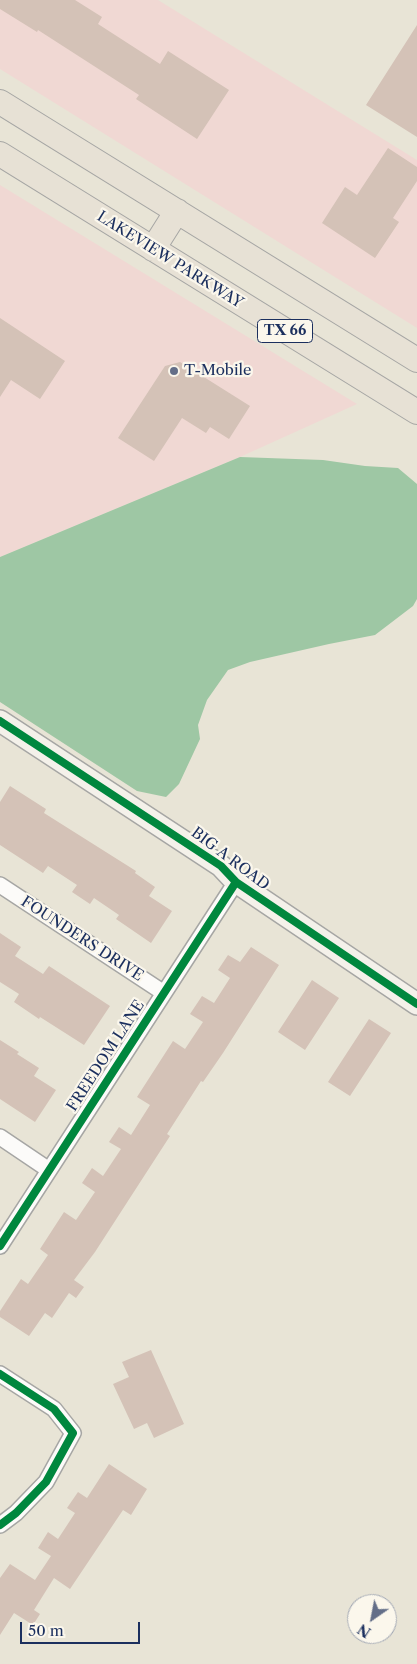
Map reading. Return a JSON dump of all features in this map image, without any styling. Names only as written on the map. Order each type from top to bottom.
[{"type":"main road","name":"TX 66","points":[[0,102],[417,360]]},
{"type":"main road","name":"LAKEVIEW PARKWAY","points":[[0,154],[417,412]]},
{"type":"main road","points":[[153,249],[176,211]]},
{"type":"street","name":"BIG A ROAD","points":[[0,720],[221,866],[236,882],[417,1004]]},
{"type":"street","name":"FREEDOM LANE","points":[[0,1246],[236,882]]},
{"type":"street","name":"FOUNDERS DRIVE","points":[[0,885],[164,993]]},
{"type":"street","points":[[0,1137],[49,1170]]},
{"type":"street","points":[[0,1374],[54,1409],[74,1433],[46,1482],[16,1513],[0,1525]]},
{"type":"shaded area","points":[[0,0],[158,0],[417,160],[417,328],[0,69]]},
{"type":"shaded area","points":[[0,185],[357,404],[240,457],[0,557]]},
{"type":"green space","points":[[240,457],[323,460],[365,466],[398,468],[417,484],[417,599],[413,606],[375,635],[250,662],[228,670],[207,700],[198,725],[200,739],[179,784],[166,797],[137,791],[0,702],[0,557]]},
{"type":"building","points":[[0,0],[75,0],[102,17],[98,24],[160,64],[168,51],[229,90],[197,139],[136,99],[139,95],[38,30],[37,32],[0,9]]},
{"type":"building","points":[[417,25],[417,137],[366,105]]},
{"type":"building","points":[[388,148],[417,167],[417,181],[393,218],[399,222],[375,258],[322,223],[345,187],[357,195]]},
{"type":"building","points":[[0,318],[65,361],[40,399],[11,380],[0,397]]},
{"type":"building","points":[[180,362],[250,406],[229,439],[210,427],[206,433],[182,418],[154,461],[118,438],[165,366]]},
{"type":"building","points":[[10,786],[46,809],[44,813],[136,871],[135,873],[155,887],[149,896],[172,911],[151,943],[116,919],[119,915],[94,898],[90,904],[72,892],[77,885],[48,866],[43,873],[0,845],[0,802]]},
{"type":"building","points":[[0,933],[21,947],[15,956],[43,974],[49,966],[110,1006],[84,1045],[14,1002],[19,994],[0,982]]},
{"type":"building","points":[[251,947],[279,965],[223,1053],[203,1082],[201,1081],[167,1134],[170,1136],[95,1252],[74,1280],[84,1287],[76,1298],[69,1293],[52,1318],[45,1313],[29,1336],[0,1317],[0,1311],[21,1279],[28,1284],[48,1255],[40,1249],[64,1212],[76,1220],[95,1192],[82,1183],[92,1168],[103,1176],[121,1149],[109,1142],[119,1127],[131,1135],[150,1105],[137,1097],[173,1041],[185,1049],[203,1022],[190,1014],[202,996],[214,1003],[230,978],[218,970],[228,955],[240,962]]},
{"type":"building","points":[[312,980],[339,998],[305,1050],[278,1032]]},
{"type":"building","points":[[369,1019],[391,1033],[350,1096],[328,1082]]},
{"type":"building","points":[[0,1040],[39,1068],[34,1076],[56,1090],[35,1122],[0,1099]]},
{"type":"building","points":[[151,1350],[184,1424],[154,1438],[147,1423],[134,1429],[113,1384],[129,1377],[122,1362]]},
{"type":"building","points":[[109,1464],[147,1489],[131,1515],[123,1510],[70,1589],[54,1578],[34,1610],[40,1614],[33,1625],[14,1613],[0,1635],[0,1578],[10,1564],[35,1580],[51,1556],[38,1548],[48,1532],[58,1539],[75,1513],[67,1508],[78,1492],[87,1498]]},
{"type":"cycle path","points":[[0,721],[221,866],[236,882],[417,1004]]},
{"type":"cycle path","points":[[0,1246],[236,882]]},
{"type":"cycle path","points":[[0,1374],[54,1409],[73,1433],[46,1482],[16,1513],[0,1525]]},
{"type":"place","name":"T-Mobile","points":[[174,371]]}]
